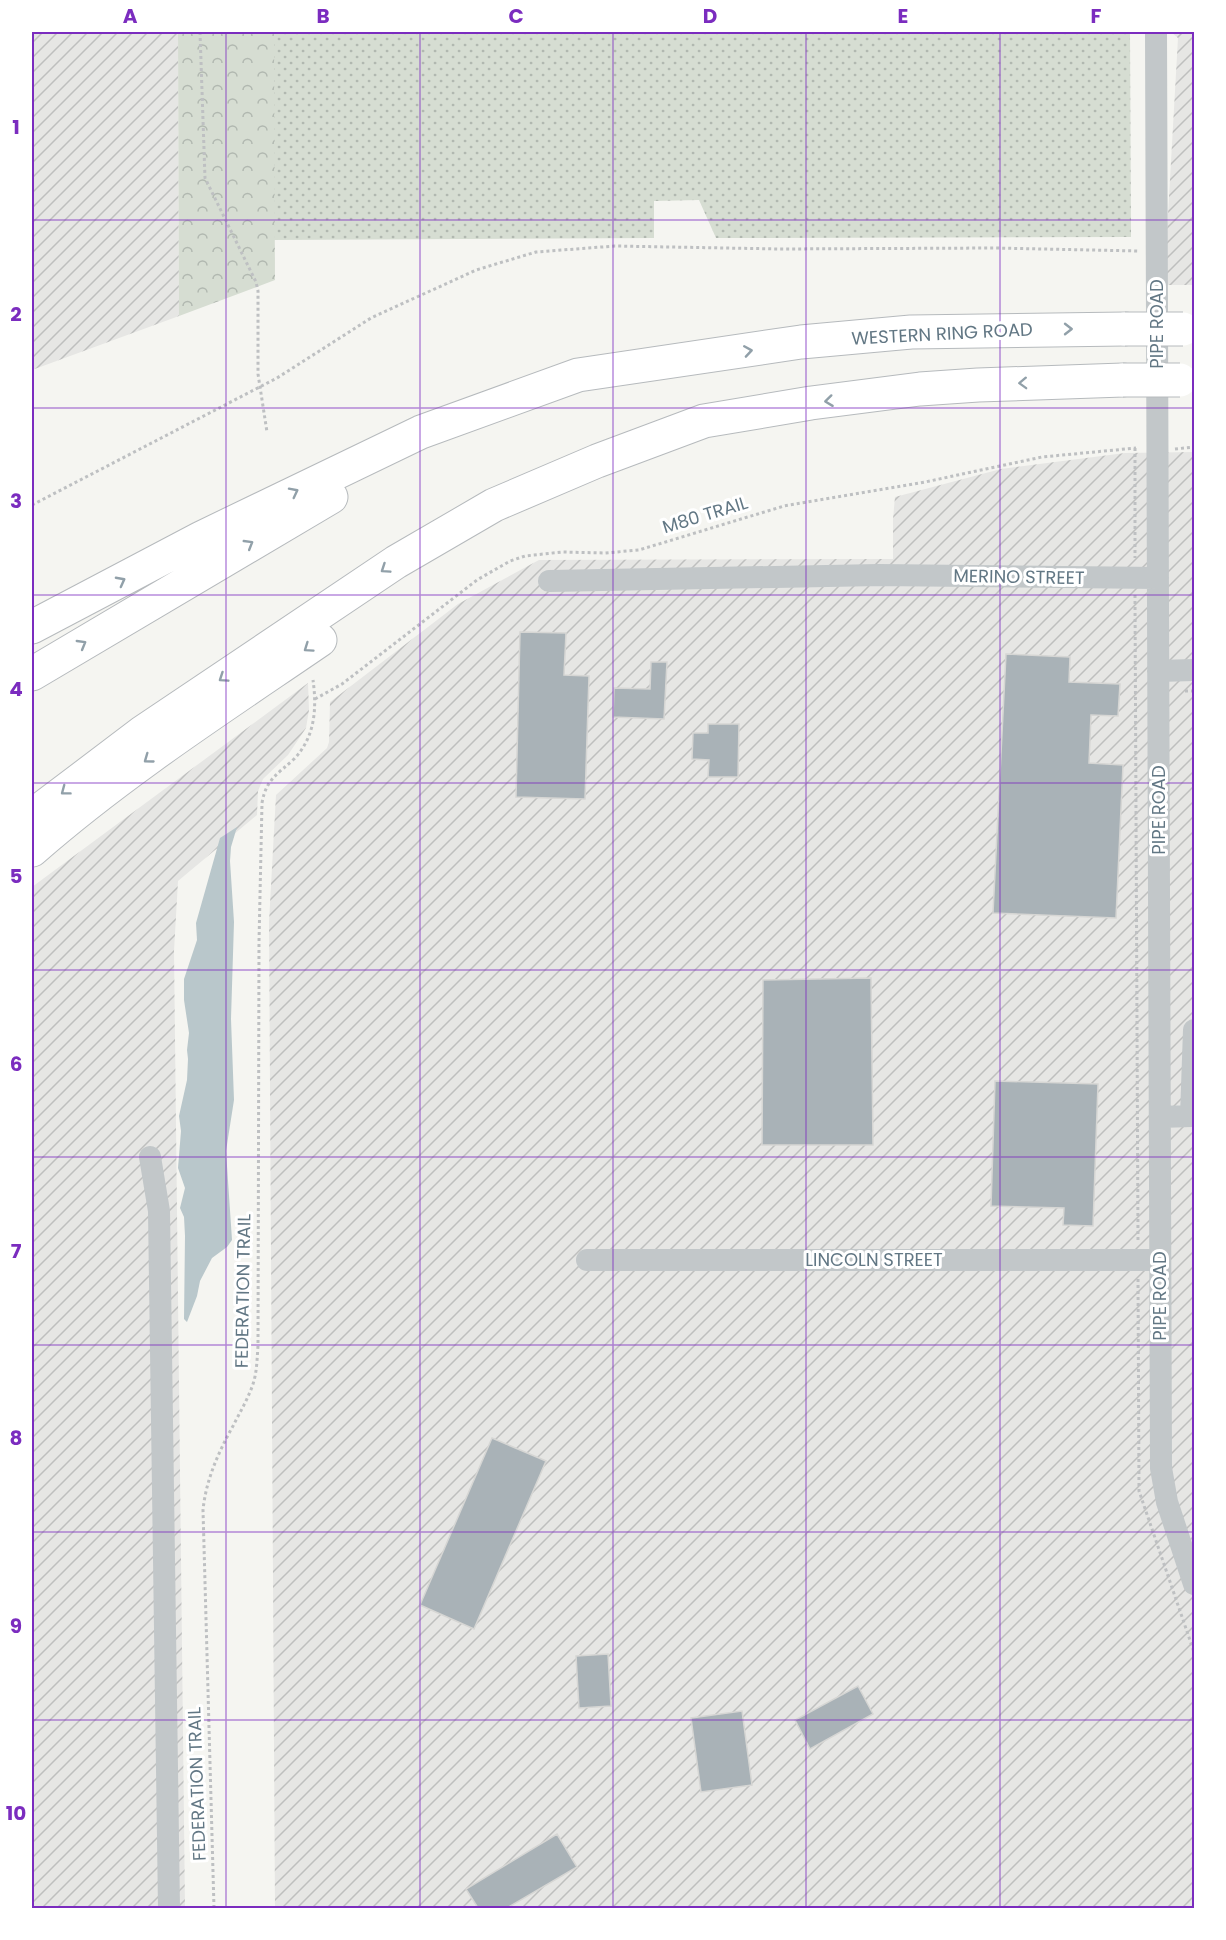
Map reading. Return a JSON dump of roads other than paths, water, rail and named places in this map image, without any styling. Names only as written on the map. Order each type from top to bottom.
[{"type":"highway","name":"WESTERN RING ROAD","points":[[690,360],[801,342],[911,332],[1189,329]]},
{"type":"highway","points":[[32,627],[201,538],[421,432],[578,375],[690,360]]},
{"type":"highway","points":[[32,674],[339,492],[427,448],[580,388],[690,360]]},
{"type":"highway","points":[[32,816],[143,732],[396,562],[494,504],[597,461],[704,421],[811,403],[920,389],[978,385],[1187,380]]},
{"type":"highway","points":[[32,850],[63,823],[152,756],[416,574],[499,522],[600,470],[704,421]]},
{"type":"street","name":"PIPE ROAD","points":[[1155,32],[1161,1468],[1167,1502],[1194,1584]]},
{"type":"street","name":"MERINO STREET","points":[[549,581],[879,574],[1158,578]]},
{"type":"street","points":[[1158,671],[1194,670]]},
{"type":"street","points":[[1159,1042],[1194,1030],[1191,1116],[1160,1117]]},
{"type":"street","points":[[150,1157],[159,1211],[169,1908]]},
{"type":"street","name":"LINCOLN STREET","points":[[587,1260],[1160,1260]]}]
